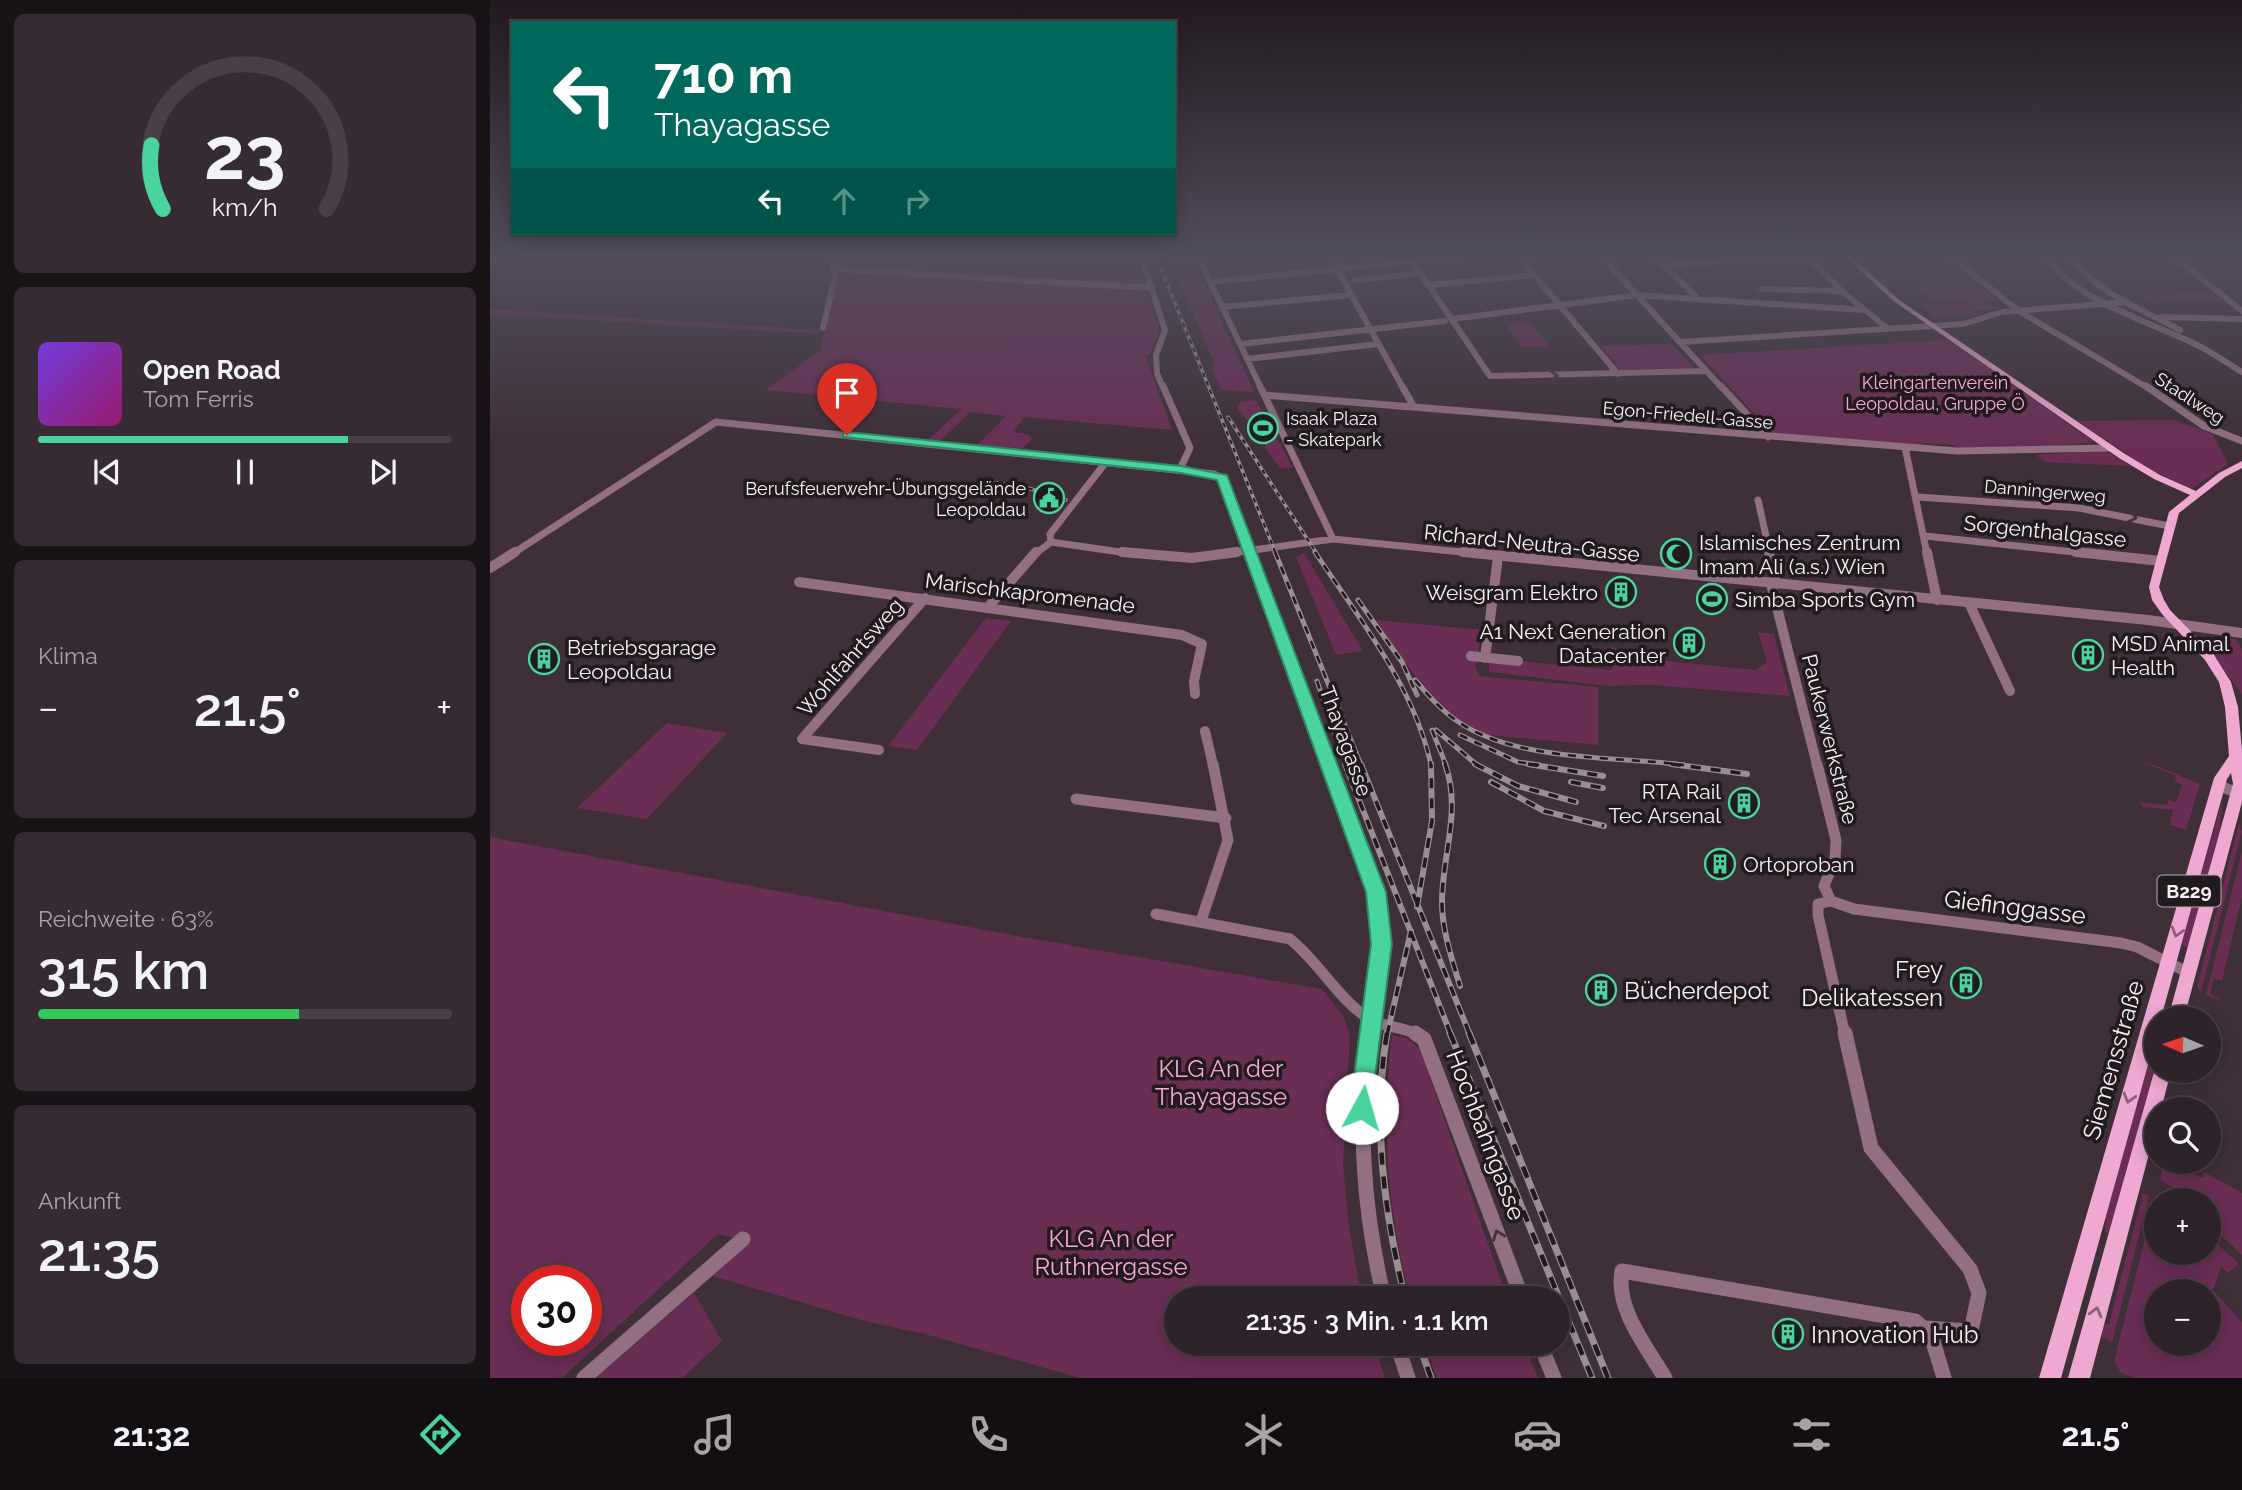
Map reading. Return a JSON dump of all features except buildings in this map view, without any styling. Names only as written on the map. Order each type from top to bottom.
[{"type":"main road","points":[[1929,320],[1937,326]]},
{"type":"main road","points":[[1930,320],[2148,473],[2195,494]]},
{"type":"main road","name":"Siemensstraße","points":[[2179,1006],[2240,784],[2234,760],[2236,730],[2226,682],[2155,592],[2169,526],[2176,508],[2242,464]]},
{"type":"main road","name":"Siemensstraße","points":[[2050,1378],[2221,778],[2234,760]]},
{"type":"main road","points":[[2078,1378],[2159,1083]]},
{"type":"street","points":[[823,328],[825,320]]},
{"type":"street","points":[[490,568],[716,422],[1181,469],[1190,448],[1156,368],[1156,355],[1166,332],[1162,320]]},
{"type":"street","points":[[1228,320],[1333,539]]},
{"type":"street","points":[[1364,320],[1414,407]]},
{"type":"street","points":[[1240,344],[1446,320]]},
{"type":"street","points":[[1448,320],[1486,373],[1499,377],[1706,371]]},
{"type":"street","points":[[1573,320],[1618,374]]},
{"type":"street","points":[[1660,320],[1768,437]]},
{"type":"street","points":[[1877,320],[1888,329]]},
{"type":"street","points":[[1679,342],[1937,326],[1978,320]]},
{"type":"street","name":"Stadlweg","points":[[2036,320],[2167,399],[2208,428],[2242,441]]},
{"type":"street","points":[[2145,320],[2192,342],[2242,372]]},
{"type":"street","points":[[2165,320],[2242,364]]},
{"type":"street","points":[[1247,359],[1378,344]]},
{"type":"street","name":"Egon-Friedell-Gasse","points":[[1265,396],[1977,452],[2110,448]]},
{"type":"street","points":[[1905,447],[1918,497],[1937,600]]},
{"type":"street","points":[[989,606],[1026,563],[1051,542],[1050,534],[1106,462]]},
{"type":"street","name":"Thayagasse","points":[[1181,469],[1222,478],[1373,880],[1382,944],[1363,1090],[1362,1145],[1369,1230],[1381,1286]]},
{"type":"street","name":"Danningerweg","points":[[1918,497],[2079,508],[2169,526]]},
{"type":"street","name":"Paukerwerkstraße","points":[[1758,500],[1774,584],[1836,840],[1836,854],[1824,886],[1831,901]]},
{"type":"street","name":"Sorgenthalgasse","points":[[1925,536],[2161,561]]},
{"type":"street","name":"Richard-Neutra-Gasse","points":[[1051,542],[1158,557],[1192,558],[1333,539],[2178,624],[2242,633]]},
{"type":"street","points":[[1485,657],[1498,557]]},
{"type":"street","name":"Marischkapromenade","points":[[799,582],[1140,626],[1195,639],[1202,644],[1192,682],[1195,694]]},
{"type":"street","name":"Wohlfahrtsweg","points":[[879,750],[802,739],[925,598]]},
{"type":"street","points":[[1969,603],[2010,691]]},
{"type":"street","points":[[1471,656],[1518,661]]},
{"type":"street","points":[[1200,921],[1227,847],[1226,818],[1205,731]]},
{"type":"street","points":[[2220,786],[2239,794]]},
{"type":"street","points":[[1076,799],[1226,818]]},
{"type":"street","points":[[1831,901],[1818,904],[1818,915],[1871,1148],[1970,1269],[1979,1293],[1971,1331],[1926,1328]]},
{"type":"street","name":"Giefinggasse","points":[[1831,901],[1854,909],[2121,943],[2189,973]]},
{"type":"street","points":[[1156,914],[1290,939],[1304,950],[1344,998],[1373,1021]]},
{"type":"street","name":"Hochbahngasse","points":[[1373,1021],[1408,1029],[1424,1039],[1517,1286]]},
{"type":"street","points":[[584,1378],[743,1239]]},
{"type":"street","points":[[1665,1378],[1622,1299],[1618,1281],[1622,1271],[1915,1321],[1926,1328],[1937,1347],[1944,1378]]},
{"type":"street","points":[[1401,1356],[1408,1378]]},
{"type":"street","points":[[1545,1356],[1554,1378]]},
{"type":"green space","points":[[594,320],[668,320],[820,330],[819,334]]},
{"type":"green space","points":[[827,320],[1157,320],[1160,330],[1150,354],[1145,355],[1172,430],[1024,417],[1014,432],[1028,434],[1032,439],[1022,449],[977,445],[1006,416],[970,412],[940,441],[928,440],[961,409],[765,390],[820,351]]},
{"type":"green space","points":[[1196,320],[1221,320],[1254,392],[1221,390],[1213,372],[1213,360]]},
{"type":"green space","points":[[1530,322],[1549,346],[1522,347],[1507,325]]},
{"type":"green space","name":"Kleingartenverein Leopoldau, Gruppe Ö","points":[[1949,340],[2094,442],[2043,447],[1957,448],[1953,445],[1921,443],[1922,446],[1775,436],[1700,355]]},
{"type":"green space","points":[[1672,344],[1695,369],[1620,370],[1601,346]]},
{"type":"green space","name":"Isaak Plaza - Skatepark","points":[[1256,400],[1293,468],[1280,468],[1265,448],[1265,442],[1237,408],[1240,402]]},
{"type":"green space","points":[[2173,420],[2213,434],[2228,464],[2193,488],[2148,468],[2077,421]]},
{"type":"green space","points":[[2101,451],[2110,453],[2130,466],[2045,462],[2036,455]]},
{"type":"green space","points":[[1304,553],[1363,651],[1336,655],[1296,557]]},
{"type":"green space","points":[[986,618],[1011,621],[917,750],[888,746]]},
{"type":"green space","points":[[1376,620],[1483,630],[1475,665],[1479,676],[1598,687],[1598,745],[1487,735],[1468,725],[1423,686]]},
{"type":"green space","points":[[1758,632],[1774,634],[1790,696],[1651,685],[1608,686],[1489,672],[1489,663],[1518,666],[1518,661],[1612,670],[1611,646],[1628,657],[1755,670],[1767,662]]},
{"type":"green space","points":[[2217,637],[2235,639],[2242,649],[2242,694],[2201,640]]},
{"type":"green space","points":[[667,723],[727,733],[647,819],[577,808]]},
{"type":"green space","points":[[2146,762],[2200,784],[2186,830],[2170,825],[2173,810],[2143,807],[2139,802],[2169,805],[2167,800],[2176,803],[2182,785],[2175,781],[2176,776],[2147,764],[2145,767]]},
{"type":"green space","points":[[2223,799],[2219,835],[2188,948],[2180,944]]},
{"type":"green space","points":[[2239,823],[2242,832],[2201,992],[2197,987]]},
{"type":"green space","points":[[490,837],[1017,936],[1322,989],[1344,1017],[1350,1036],[1343,1164],[1349,1228],[1360,1286],[1164,1286],[1164,1356],[1378,1356],[1385,1378],[1080,1378],[925,1334],[861,1320],[710,1275],[744,1240],[718,1234],[602,1341],[602,1265],[511,1265],[511,1356],[586,1356],[562,1378],[490,1378]]},
{"type":"green space","points":[[2242,852],[2242,896],[2222,981],[2214,978],[2210,994],[2228,1003],[2206,995]]},
{"type":"green space","points":[[1392,1035],[1408,1039],[1420,1049],[1503,1286],[1407,1286],[1396,1231],[1388,1168]]},
{"type":"green space","points":[[2144,1074],[2144,1083],[2151,1083],[2147,1097],[2144,1097],[2144,1108],[2109,1234],[2105,1232],[2106,1215]]},
{"type":"green space","points":[[2161,1174],[2194,1174],[2203,1177],[2204,1174],[2208,1174],[2242,1193],[2242,1255],[2221,1235],[2221,1188],[2174,1188],[2160,1180]]},
{"type":"green space","points":[[2143,1193],[2144,1216],[2112,1343],[2102,1337],[2103,1323],[2109,1324]]},
{"type":"green space","points":[[2144,1243],[2144,1265],[2221,1265],[2221,1247],[2239,1264],[2228,1273],[2221,1267],[2217,1279],[2144,1279],[2144,1356],[2221,1356],[2221,1299],[2242,1322],[2242,1378],[2135,1378],[2121,1373],[2114,1361]]},
{"type":"green space","points":[[694,1293],[722,1341],[682,1378],[596,1378]]},
{"type":"green space","points":[[1429,1356],[1529,1356],[1538,1378],[1437,1378]]},
{"type":"railway","points":[[1182,320],[1276,554]]},
{"type":"railway","points":[[1228,417],[1317,554]]},
{"type":"railway","points":[[984,481],[1028,488],[1066,500]]},
{"type":"railway","points":[[1275,552],[1361,765]]},
{"type":"railway","points":[[1315,552],[1367,628],[1398,681],[1412,708],[1431,765]]},
{"type":"railway","points":[[1358,600],[1402,662],[1417,695]]},
{"type":"railway","points":[[1415,680],[1457,721],[1508,744],[1567,755],[1684,765]]},
{"type":"railway","points":[[1317,681],[1346,765]]},
{"type":"railway","points":[[1432,730],[1446,765]]},
{"type":"railway","points":[[1436,730],[1477,765]]},
{"type":"railway","points":[[1460,735],[1518,762],[1539,765]]},
{"type":"railway","points":[[1345,764],[1411,932]]},
{"type":"railway","points":[[1361,764],[1417,904]]},
{"type":"railway","points":[[1417,904],[1432,821],[1431,764]]},
{"type":"railway","points":[[1445,764],[1450,781],[1452,815],[1442,913],[1460,986]]},
{"type":"railway","points":[[1475,764],[1518,786],[1576,802]]},
{"type":"railway","points":[[1528,764],[1603,776]]},
{"type":"railway","points":[[1671,764],[1747,774]]},
{"type":"railway","points":[[1491,782],[1544,811],[1604,826]]},
{"type":"railway","points":[[1571,782],[1603,788]]},
{"type":"railway","points":[[1417,904],[1470,1035]]},
{"type":"railway","points":[[1387,1035],[1411,932]]},
{"type":"railway","points":[[1411,932],[1451,1035]]},
{"type":"railway","points":[[1387,1033],[1381,1100],[1382,1167],[1391,1233],[1402,1286]]},
{"type":"railway","points":[[1450,1033],[1592,1378]]},
{"type":"railway","points":[[1469,1033],[1608,1378]]},
{"type":"railway","points":[[1423,1356],[1431,1378]]},
{"type":"place","name":"Isaak Plaza - Skatepark","points":[[1263,428]]},
{"type":"place","name":"Berufsfeuerwehr-Übungsgelände Leopoldau","points":[[1049,498]]},
{"type":"place","name":"Islamisches Zentrum Imam Ali (a.s.) Wien","points":[[1676,554]]},
{"type":"place","name":"Weisgram Elektro","points":[[1621,592]]},
{"type":"place","name":"Simba Sports Gym","points":[[1712,599]]},
{"type":"place","name":"A1 Next Generation Datacenter","points":[[1689,643]]},
{"type":"place","name":"MSD Animal Health","points":[[2088,655]]},
{"type":"place","name":"Betriebsgarage Leopoldau","points":[[544,659]]},
{"type":"place","name":"RTA Rail Tec Arsenal","points":[[1744,803]]},
{"type":"place","name":"Ortoproban","points":[[1720,864]]},
{"type":"place","name":"Frey Delikatessen","points":[[1966,983]]},
{"type":"place","name":"Bücherdepot","points":[[1601,990]]},
{"type":"place","name":"Innovation Hub","points":[[1788,1334]]},
{"type":"route","points":[[847,435],[1181,469],[1219,475],[1225,481],[1376,892],[1382,944],[1362,1108]]},
{"type":"park label","name":"KLG An der Thayagasse","points":[[1221,1082]]},
{"type":"park label","name":"KLG An der Ruthnergasse","points":[[1111,1252]]}]
